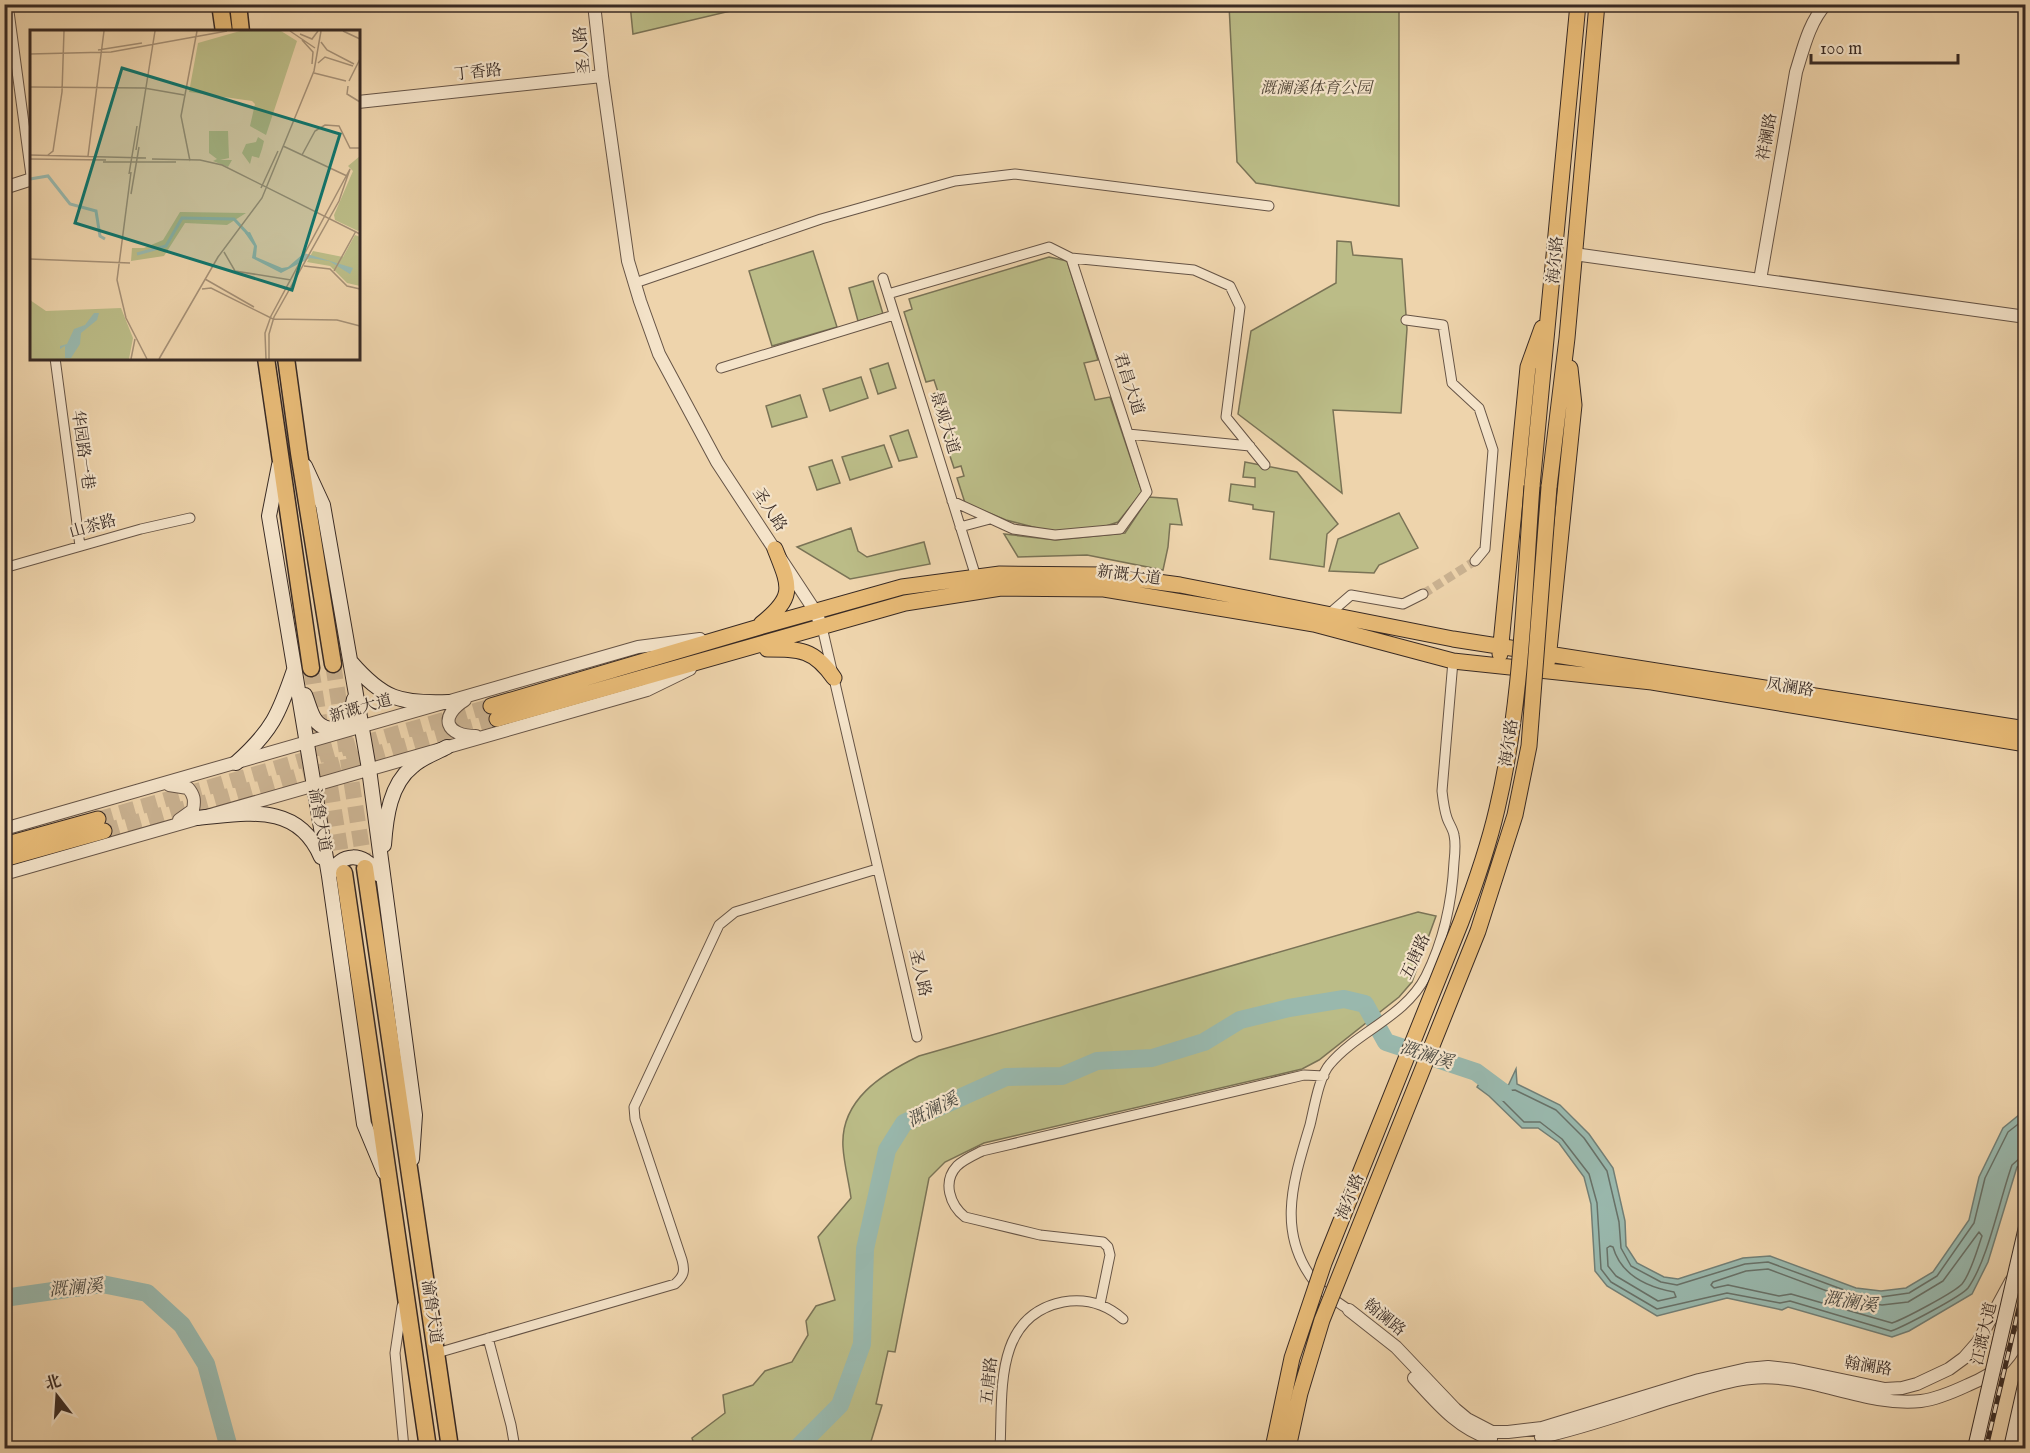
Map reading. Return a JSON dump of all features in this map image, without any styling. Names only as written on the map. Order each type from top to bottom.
[{"type":"highway","points":[[220,4],[224,30]]},
{"type":"highway","points":[[238,4],[242,30]]},
{"type":"highway","name":"渝鲁大道","points":[[266,360],[280,457],[303,668]]},
{"type":"highway","name":"渝鲁大道","points":[[286,360],[333,664]]},
{"type":"highway","name":"渝鲁大道","points":[[365,868],[450,1449]]},
{"type":"highway","name":"渝鲁大道","points":[[337,874],[428,1449]]},
{"type":"main road","name":"海尔路","points":[[1273,1449],[1293,1358],[1324,1263],[1461,922],[1480,870],[1497,809],[1517,682],[1532,486],[1578,4]]},
{"type":"main road","name":"海尔路","points":[[1288,1449],[1300,1393],[1322,1320],[1478,931],[1515,815],[1529,746],[1549,487],[1567,338],[1598,4]]},
{"type":"main road","points":[[1499,666],[1528,367],[1549,308]]},
{"type":"main road","points":[[1547,672],[1574,405],[1567,338]]},
{"type":"main road","name":"渝鲁大道","points":[[299,453],[323,505],[369,769],[415,1115],[411,1176]]},
{"type":"main road","points":[[756,628],[773,614],[787,593],[787,579],[775,549]]},
{"type":"main road","name":"新溉大道","points":[[1547,672],[1453,661],[1314,624],[1104,589],[1001,588],[905,603],[707,661],[494,712],[729,635],[902,587],[1000,574],[1105,575],[1180,585],[1453,639],[1549,652]]},
{"type":"main road","points":[[746,650],[804,651],[821,662],[834,678]]},
{"type":"main road","name":"凤澜路","points":[[1549,652],[2025,729]]},
{"type":"main road","points":[[350,661],[366,679],[383,692],[402,701],[449,702]]},
{"type":"main road","points":[[303,668],[314,719],[322,727],[331,730],[340,728],[347,722],[351,715],[355,691]]},
{"type":"main road","points":[[236,764],[256,745],[271,726],[303,668]]},
{"type":"main road","name":"渝鲁大道","points":[[303,668],[307,743],[313,784],[337,874]]},
{"type":"main road","name":"凤澜路","points":[[1547,672],[1652,682],[2025,744]]},
{"type":"main road","points":[[382,880],[387,818],[398,783],[413,766],[447,747]]},
{"type":"main road","points":[[196,818],[258,814],[273,815],[295,823],[311,838],[337,874]]},
{"type":"main road","points":[[4,845],[101,825],[4,859]]},
{"type":"main road","points":[[337,874],[335,865],[340,861],[357,858],[366,860],[372,865],[382,880]]},
{"type":"main road","name":"江溉大道","points":[[1976,1449],[2025,1227]]},
{"type":"main road","points":[[2011,1449],[2025,1381]]},
{"type":"street","points":[[8,4],[30,173]]},
{"type":"street","name":"圣人路","points":[[594,4],[628,261],[659,354],[717,462],[815,611],[822,627],[917,1037]]},
{"type":"street","name":"祥澜路","points":[[1760,280],[1796,72],[1806,39],[1821,9],[1826,4]]},
{"type":"street","name":"丁香路","points":[[360,102],[602,76]]},
{"type":"street","points":[[635,283],[821,219],[956,181],[1015,174],[1269,206]]},
{"type":"street","points":[[4,188],[30,181]]},
{"type":"street","points":[[888,294],[1049,247],[1071,258],[1194,270],[1230,286],[1240,307],[1226,417],[1265,465]]},
{"type":"street","points":[[1574,255],[2025,318]]},
{"type":"street","name":"君昌大道","points":[[952,501],[1013,530],[1055,535],[1120,529],[1147,492],[1071,258]]},
{"type":"street","name":"景观大道","points":[[883,278],[976,577]]},
{"type":"street","points":[[721,368],[894,315]]},
{"type":"street","points":[[1406,320],[1443,325],[1452,383],[1479,408],[1493,450],[1485,549],[1475,561]]},
{"type":"street","name":"华园路一巷","points":[[55,360],[80,546]]},
{"type":"street","points":[[1128,434],[1250,447]]},
{"type":"street","name":"山茶路","points":[[4,568],[190,518]]},
{"type":"street","points":[[960,527],[990,519]]},
{"type":"street","points":[[1329,614],[1352,595],[1403,604],[1423,594]]},
{"type":"street","name":"新溉大道","points":[[4,829],[638,647],[729,635]]},
{"type":"street","name":"新溉大道","points":[[4,874],[647,690],[707,661]]},
{"type":"street","name":"五唐路","points":[[1349,1310],[1318,1286],[1299,1257],[1290,1229],[1292,1197],[1303,1148],[1327,1067],[1342,1050],[1393,1015],[1417,991],[1443,935],[1453,893],[1455,846],[1442,791],[1453,661]]},
{"type":"street","points":[[473,695],[455,706],[450,712],[448,720],[450,728],[466,736],[487,736]]},
{"type":"street","points":[[160,785],[179,785],[188,788],[195,800],[193,810],[162,828]]},
{"type":"street","points":[[437,1353],[675,1284],[682,1278],[685,1270],[635,1119],[634,1107],[719,925],[735,912],[877,869]]},
{"type":"street","points":[[1100,1304],[1110,1255],[1108,1247],[1103,1242],[1040,1235],[965,1217],[957,1211],[948,1189],[956,1167],[982,1151],[993,1148],[1304,1075],[1324,1076]]},
{"type":"street","name":"翰澜路","points":[[1349,1310],[1396,1347],[1467,1419],[1492,1431],[1523,1432],[1700,1380],[1746,1369],[1768,1367],[1794,1370],[1885,1389],[1917,1384],[1949,1369],[1964,1358],[1978,1342],[2025,1254]]},
{"type":"street","points":[[404,1291],[395,1353],[404,1449]]},
{"type":"street","name":"五唐路","points":[[1000,1449],[1006,1357],[1015,1335],[1027,1319],[1046,1306],[1087,1301],[1100,1304],[1123,1319]]},
{"type":"street","name":"翰澜路","points":[[1349,1310],[1459,1424],[1474,1434],[1508,1441],[1546,1436],[1703,1389],[1749,1378],[1793,1379],[1884,1400],[1922,1401],[1939,1397],[1982,1380],[2003,1365],[2017,1347],[2025,1325]]},
{"type":"street","points":[[488,1338],[511,1425],[514,1449]]},
{"type":"green space","points":[[630,4],[756,4],[756,5],[633,34]]},
{"type":"green space","name":"溉澜溪体育公园","points":[[1229,5],[1399,5],[1399,206],[1256,183],[1237,162]]},
{"type":"green space","points":[[1337,241],[1351,242],[1353,255],[1402,259],[1407,329],[1401,413],[1333,410],[1342,493],[1238,414],[1251,331],[1336,283]]},
{"type":"green space","points":[[813,251],[837,327],[772,346],[749,271]]},
{"type":"green space","points":[[1049,257],[1067,261],[1098,360],[1084,363],[1095,400],[1110,397],[1142,492],[1118,522],[1103,527],[1056,533],[1006,520],[965,503],[957,478],[964,476],[961,466],[954,468],[943,435],[951,433],[947,422],[940,423],[931,395],[938,392],[934,380],[926,382],[904,312],[912,309],[909,299]]},
{"type":"green space","points":[[873,281],[883,314],[858,321],[849,288]]},
{"type":"green space","points":[[888,363],[896,388],[878,394],[870,369]]},
{"type":"green space","points":[[861,377],[868,398],[830,411],[823,389]]},
{"type":"green space","points":[[800,395],[807,417],[772,427],[766,406]]},
{"type":"green space","points":[[908,430],[917,457],[899,461],[890,436]]},
{"type":"green space","points":[[884,445],[892,467],[850,480],[842,457]]},
{"type":"green space","points":[[832,460],[840,483],[817,490],[809,467]]},
{"type":"green space","points":[[1245,462],[1297,472],[1338,524],[1327,534],[1324,567],[1270,559],[1274,512],[1253,509],[1253,505],[1229,501],[1231,484],[1255,487],[1255,478],[1243,477]]},
{"type":"green space","points":[[1149,497],[1177,499],[1182,525],[1170,524],[1163,570],[1087,555],[1018,557],[1004,534],[1056,540],[1125,533]]},
{"type":"green space","points":[[1399,513],[1418,548],[1379,565],[1374,573],[1329,571],[1338,539]]},
{"type":"green space","points":[[851,528],[858,551],[867,557],[924,542],[930,564],[850,579],[797,547]]},
{"type":"green space","points":[[1418,912],[1436,916],[1412,982],[1399,997],[1319,1060],[1302,1069],[984,1143],[945,1162],[929,1178],[895,1352],[888,1351],[876,1404],[882,1405],[869,1448],[695,1448],[692,1438],[725,1413],[723,1395],[753,1385],[765,1371],[792,1362],[808,1335],[806,1321],[816,1306],[835,1300],[818,1237],[851,1198],[843,1147],[844,1130],[848,1115],[856,1102],[878,1080],[919,1056]]},
{"type":"water","points":[[1516,1069],[1517,1084],[1560,1105],[1589,1134],[1613,1168],[1625,1221],[1626,1246],[1637,1263],[1664,1277],[1678,1279],[1743,1258],[1770,1256],[1856,1288],[1881,1291],[1906,1288],[1933,1272],[1969,1220],[1979,1177],[2003,1128],[2025,1110],[2025,1162],[2017,1167],[1988,1262],[1972,1294],[1909,1331],[1892,1337],[1788,1307],[1782,1310],[1727,1298],[1657,1316],[1607,1286],[1595,1271],[1591,1204],[1584,1177],[1559,1143],[1538,1128],[1522,1128],[1477,1087],[1486,1072],[1508,1086]]},
{"type":"waterway","name":"溉澜溪","points":[[797,1448],[840,1405],[862,1344],[865,1249],[887,1150],[904,1123],[1006,1077],[1062,1076],[1097,1061],[1152,1058],[1204,1042],[1240,1020],[1289,1008],[1344,999],[1365,1004],[1386,1042],[1476,1072],[1503,1092]]},
{"type":"waterway","name":"溉澜溪","points":[[4,1298],[102,1284],[147,1293],[182,1325],[206,1364],[229,1448]]},
{"type":"tunnel","points":[[1423,594],[1475,561]]},
{"type":"tunnel","points":[[333,664],[365,868]]},
{"type":"tunnel","points":[[311,668],[344,873]]},
{"type":"tunnel","points":[[98,819],[491,706]]},
{"type":"tunnel","points":[[104,831],[497,719]]},
{"type":"railway","points":[[1986,1448],[2026,1278]]}]
